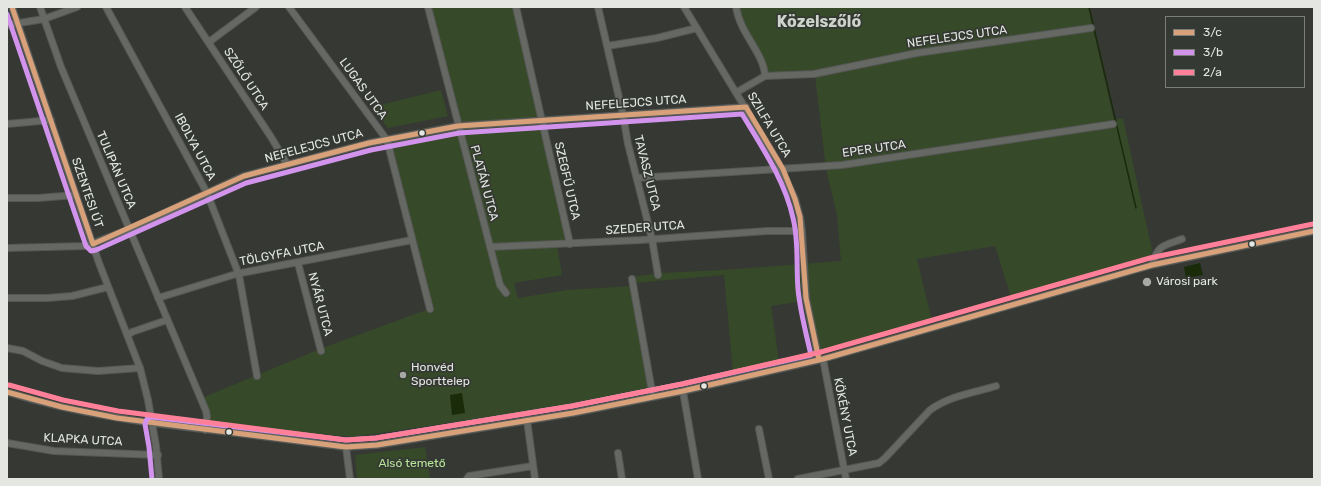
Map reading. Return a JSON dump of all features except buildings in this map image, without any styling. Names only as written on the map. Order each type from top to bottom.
[{"type":"street","name":"SZENTESI ÚT","points":[[12,7],[108,287],[140,368],[148,400],[158,455],[159,479]]},
{"type":"street","name":"TULIPÁN UTCA","points":[[40,7],[60,67],[130,229],[204,407],[207,416],[205,430]]},
{"type":"street","points":[[7,25],[44,19],[77,7]]},
{"type":"street","name":"IBOLYA UTCA","points":[[106,7],[207,193],[238,274],[257,376]]},
{"type":"street","name":"SZŐLŐ UTCA","points":[[185,7],[271,137],[287,164]]},
{"type":"street","points":[[209,42],[256,7]]},
{"type":"street","name":"LUGAS UTCA","points":[[289,7],[387,140],[430,309]]},
{"type":"street","name":"PLATÁN UTCA","points":[[428,7],[500,285],[506,293]]},
{"type":"street","name":"SZEGFŰ UTCA","points":[[516,7],[570,244]]},
{"type":"street","name":"TAVASZ UTCA","points":[[598,7],[623,115],[628,144],[652,239],[658,275]]},
{"type":"street","name":"SZILFA UTCA","points":[[684,7],[737,92],[782,169],[795,199],[802,231],[806,298],[821,359]]},
{"type":"street","points":[[736,7],[741,25],[764,67],[766,76]]},
{"type":"street","points":[[607,46],[657,38],[697,28]]},
{"type":"street","name":"NEFELEJCS UTCA","points":[[737,92],[766,76],[814,74],[917,53],[1091,28]]},
{"type":"street","name":"NEFELEJCS UTCA","points":[[7,248],[86,246],[130,229],[244,176],[387,140],[458,126],[746,107]]},
{"type":"street","points":[[7,124],[51,120]]},
{"type":"street","name":"EPER UTCA","points":[[637,178],[849,164],[1113,124]]},
{"type":"street","points":[[7,198],[38,198],[76,195]]},
{"type":"street","name":"SZEDER UTCA","points":[[490,248],[767,231],[802,231]]},
{"type":"street","points":[[7,392],[25,398],[102,416],[152,424],[346,446],[377,445],[573,413],[683,391],[821,359],[1152,265],[1314,231]]},
{"type":"street","points":[[1152,265],[1156,253],[1161,247],[1182,239]]},
{"type":"street","name":"TÖLGYFA UTCA","points":[[158,298],[238,274],[412,240]]},
{"type":"street","name":"NYÁR UTCA","points":[[298,263],[321,351]]},
{"type":"street","points":[[632,279],[653,397]]},
{"type":"street","points":[[7,298],[47,298],[72,296],[108,287]]},
{"type":"street","points":[[128,335],[132,332],[167,320]]},
{"type":"street","points":[[7,348],[23,351],[42,361],[62,368],[98,372],[140,368]]},
{"type":"street","name":"KÖKÉNY UTCA","points":[[821,359],[846,479]]},
{"type":"street","points":[[798,479],[879,463],[930,410],[937,405],[945,400],[996,386]]},
{"type":"street","points":[[683,391],[698,479]]},
{"type":"street","points":[[527,420],[535,479]]},
{"type":"street","points":[[759,429],[769,479]]},
{"type":"street","name":"KLAPKA UTCA","points":[[7,443],[54,451],[158,455]]},
{"type":"street","points":[[346,446],[350,479]]},
{"type":"street","points":[[618,453],[622,479]]},
{"type":"street","points":[[467,479],[469,476],[533,466]]},
{"type":"green space","points":[[428,7],[516,7],[570,244],[557,245],[562,275],[514,283],[518,298],[567,290],[632,286],[651,389],[531,411],[354,437],[204,424],[205,416],[199,399],[325,347],[429,309],[387,140],[458,126]]},
{"type":"green space","points":[[737,7],[1088,7],[1114,120],[1123,118],[1152,250],[1151,255],[1011,297],[995,246],[917,259],[932,321],[817,354],[805,301],[771,306],[779,362],[733,372],[724,275],[634,283],[631,277],[661,273],[841,261],[837,215],[826,169],[815,76],[768,77],[744,29]]},
{"type":"green space","points":[[441,90],[448,116],[388,128],[372,107]]},
{"type":"green space","name":"Alsó temető","points":[[425,447],[430,479],[357,479],[355,455]]},
{"type":"shaded area","points":[[1200,263],[1203,275],[1186,278],[1184,267]]},
{"type":"shaded area","points":[[462,393],[465,413],[452,415],[450,395]]},
{"type":"waterway","points":[[1089,7],[1136,208]]},
{"type":"transit line","name":"3/c","points":[[12,7],[93,244],[244,176],[369,143],[458,126],[746,107],[783,169],[795,199],[800,217],[806,298],[819,360]]},
{"type":"transit line","name":"3/b","points":[[7,14],[86,246],[91,251],[246,183],[371,150],[459,133],[742,114],[772,164],[789,204],[796,235],[799,297],[811,355],[682,384],[572,406],[376,438],[346,440],[151,417],[147,419],[145,424],[152,479]]},
{"type":"transit line","name":"2/a","points":[[9,385],[63,400],[118,411],[346,440],[376,438],[572,406],[682,384],[821,352],[1150,258],[1313,224]]},
{"type":"transit line","name":"3/c","points":[[7,392],[62,407],[117,418],[346,447],[377,445],[573,413],[683,391],[823,359],[1152,265],[1314,231]]},
{"type":"place","name":"Városi park","points":[[1147,282]]},
{"type":"place","name":"Honvéd Sporttelep","points":[[403,375]]},
{"type":"district","name":"Közelszőlő","points":[[819,22]]}]
